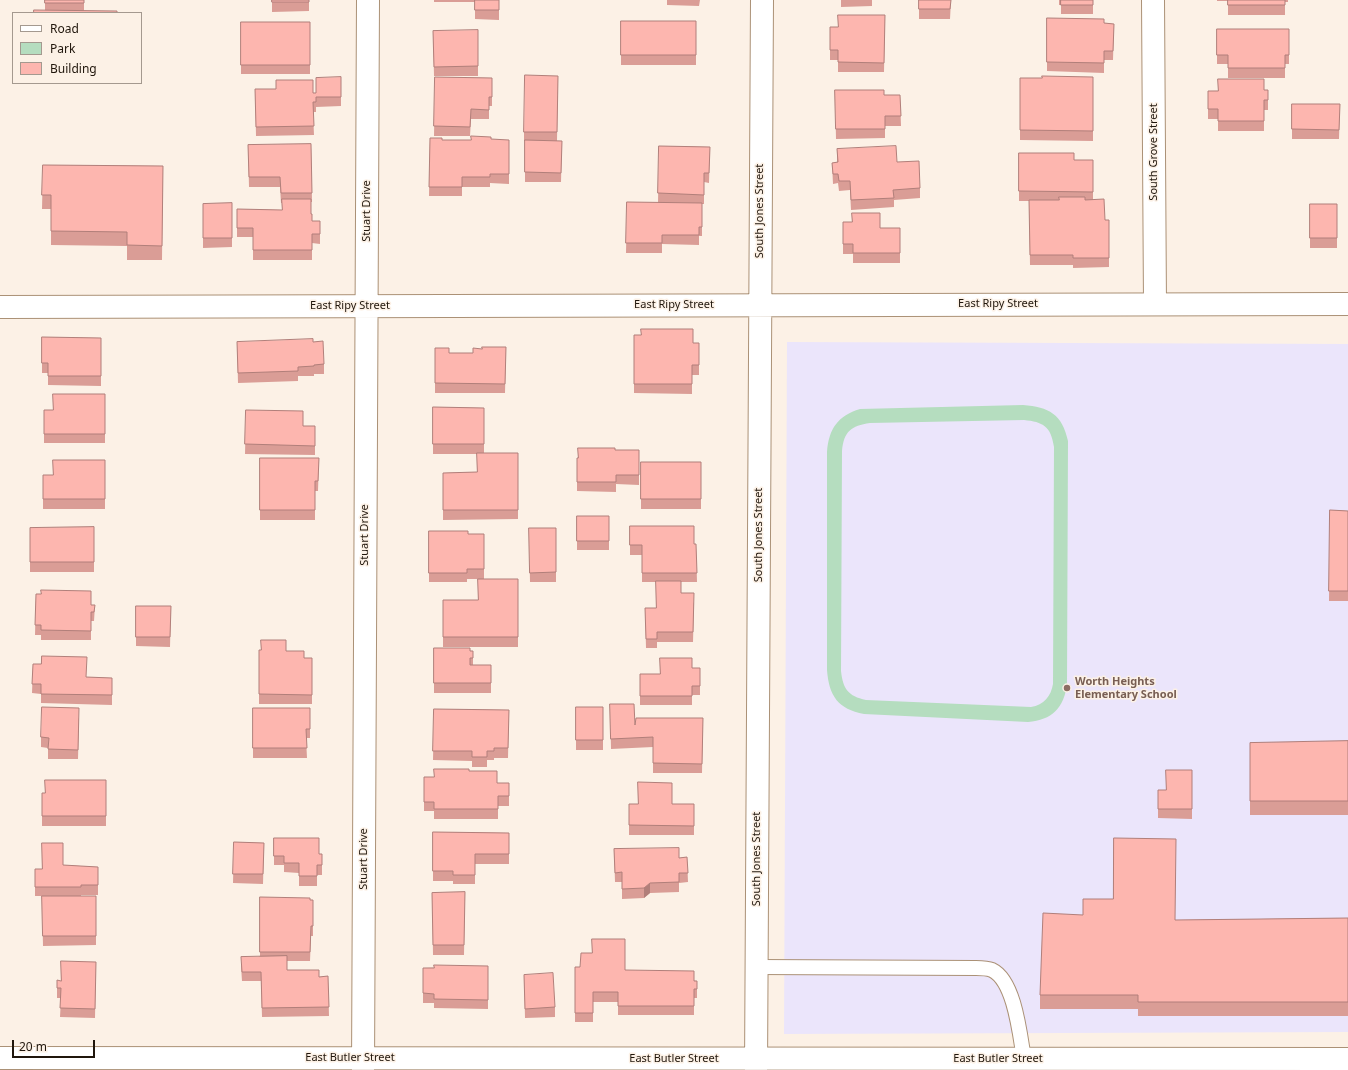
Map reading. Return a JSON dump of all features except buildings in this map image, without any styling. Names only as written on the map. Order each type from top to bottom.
[{"type":"street","name":"Stuart Drive","points":[[363,1064],[368,0]]},
{"type":"street","name":"South Jones Street","points":[[756,1064],[762,0]]},
{"type":"street","name":"South Grove Street","points":[[1153,0],[1155,304]]},
{"type":"street","name":"East Ripy Street","points":[[0,307],[1348,304]]},
{"type":"street","name":"East Butler Street","points":[[0,1058],[363,1064],[756,1064],[1024,1059],[1140,1065],[1348,1059]]},
{"type":"lane","points":[[756,967],[976,968],[992,970],[1005,982],[1015,1006],[1024,1059]]},
{"type":"shaded area","name":"Worth Heights Elementary School","points":[[787,342],[1348,344],[1348,1032],[784,1034]]},
{"type":"green space","points":[[1023,405],[1047,410],[1058,418],[1062,424],[1068,441],[1067,684],[1060,706],[1044,719],[1028,722],[864,714],[848,709],[836,700],[830,687],[827,670],[827,452],[830,436],[836,424],[846,415],[860,409]],"holes":[[[1024,420],[1036,422],[1045,426],[1051,434],[1054,447],[1053,684],[1049,696],[1040,704],[1031,707],[866,700],[851,694],[843,683],[841,671],[842,451],[847,434],[853,428],[870,423]]]},
{"type":"place","name":"Worth Heights Elementary School","points":[[1067,688]]}]
